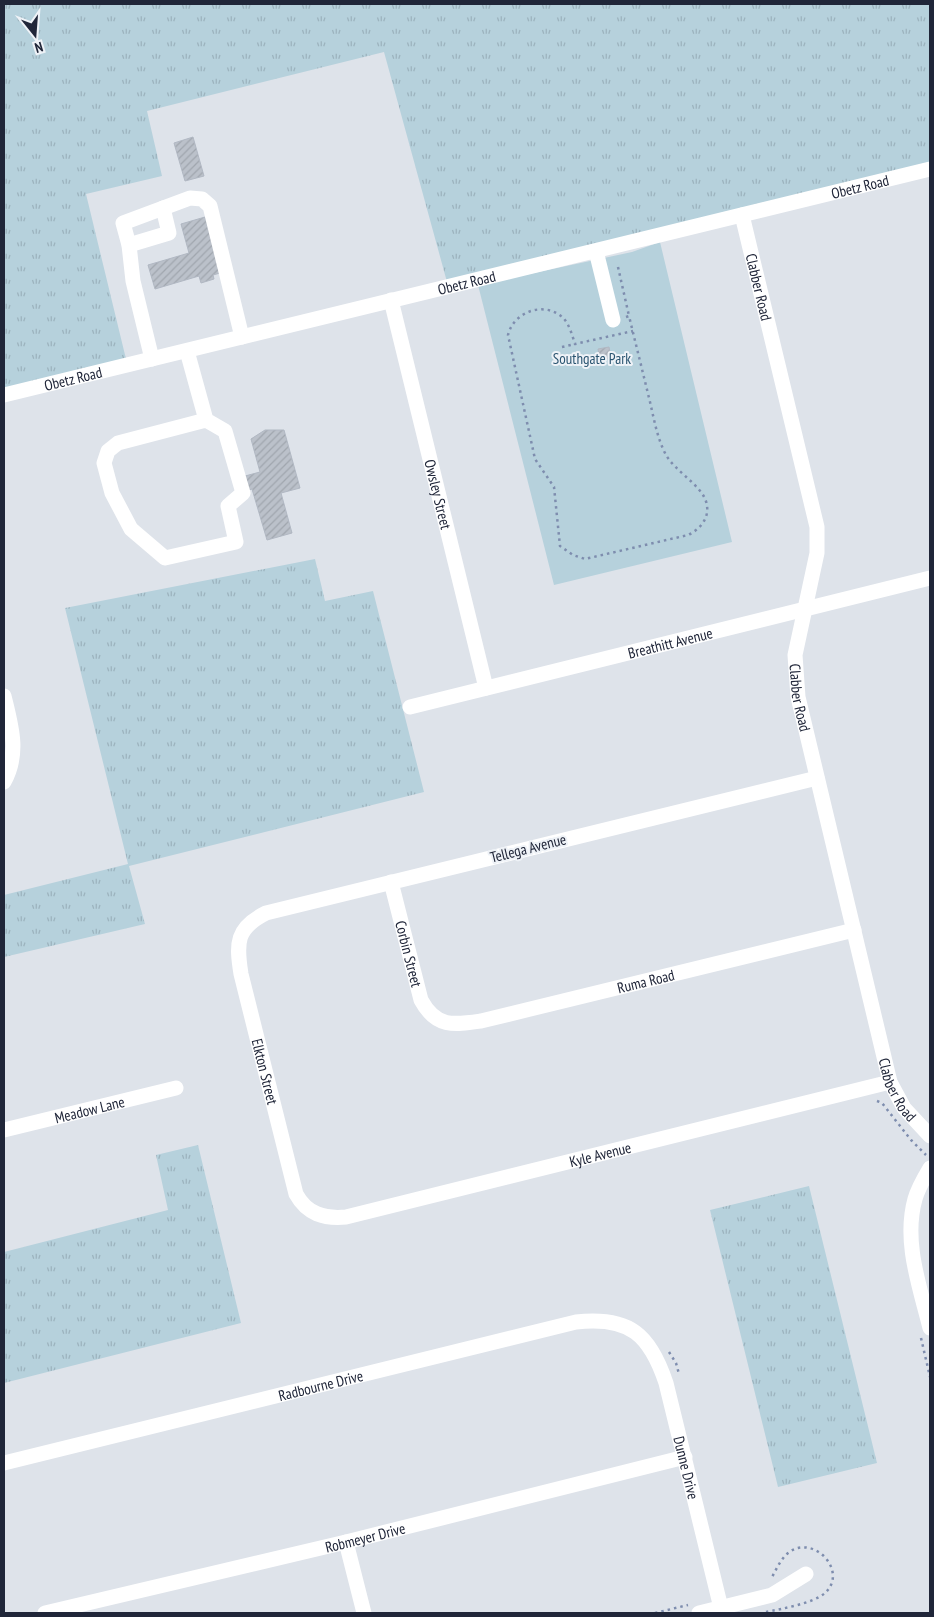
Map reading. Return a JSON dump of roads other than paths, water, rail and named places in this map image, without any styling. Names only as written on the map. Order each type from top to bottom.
[{"type":"street","name":"Obetz Road","points":[[4,395],[930,169]]},
{"type":"street","points":[[152,359],[133,281],[129,245],[123,223],[190,198],[202,198],[210,206],[242,337]]},
{"type":"street","points":[[129,245],[169,233],[162,208]]},
{"type":"street","name":"Clabber Road","points":[[742,215],[816,520],[817,553],[795,655],[795,677],[817,778],[890,1082],[904,1108],[930,1136]]},
{"type":"street","points":[[596,251],[613,320]]},
{"type":"street","name":"Owsley Street","points":[[391,300],[486,688]]},
{"type":"street","points":[[187,351],[206,420],[225,431],[243,493],[228,506],[236,542],[164,558],[131,529],[112,493],[104,463],[108,452],[118,443],[206,420]]},
{"type":"street","name":"Breathitt Avenue","points":[[410,707],[930,578]]},
{"type":"street","points":[[4,696],[13,737],[13,755],[4,782]]},
{"type":"street","name":"Tellega Avenue","points":[[244,930],[250,923],[266,913],[817,778]]},
{"type":"street","name":"Corbin Street","points":[[391,882],[418,990],[425,1007],[437,1019]]},
{"type":"street","name":"Elkton Street","points":[[244,930],[239,941],[238,952],[242,974],[294,1186],[299,1200],[309,1210]]},
{"type":"street","name":"Ruma Road","points":[[437,1019],[459,1024],[482,1021],[854,930]]},
{"type":"street","name":"Kyle Avenue","points":[[309,1210],[327,1217],[346,1216],[890,1082]]},
{"type":"street","name":"Meadow Lane","points":[[4,1130],[176,1088]]},
{"type":"street","points":[[930,1168],[915,1199],[911,1237],[913,1256],[930,1328]]},
{"type":"street","name":"Radbourne Drive","points":[[4,1463],[576,1322],[608,1322],[638,1334]]},
{"type":"street","name":"Dunne Drive","points":[[638,1334],[649,1344],[656,1356],[666,1383],[721,1608]]},
{"type":"street","name":"Robmeyer Drive","points":[[45,1613],[346,1542],[685,1458]]},
{"type":"street","points":[[346,1542],[364,1613]]},
{"type":"street","points":[[696,1608],[721,1608],[772,1596],[806,1574]]},
{"type":"park label","name":"Southgate Park","points":[[592,358]]}]
